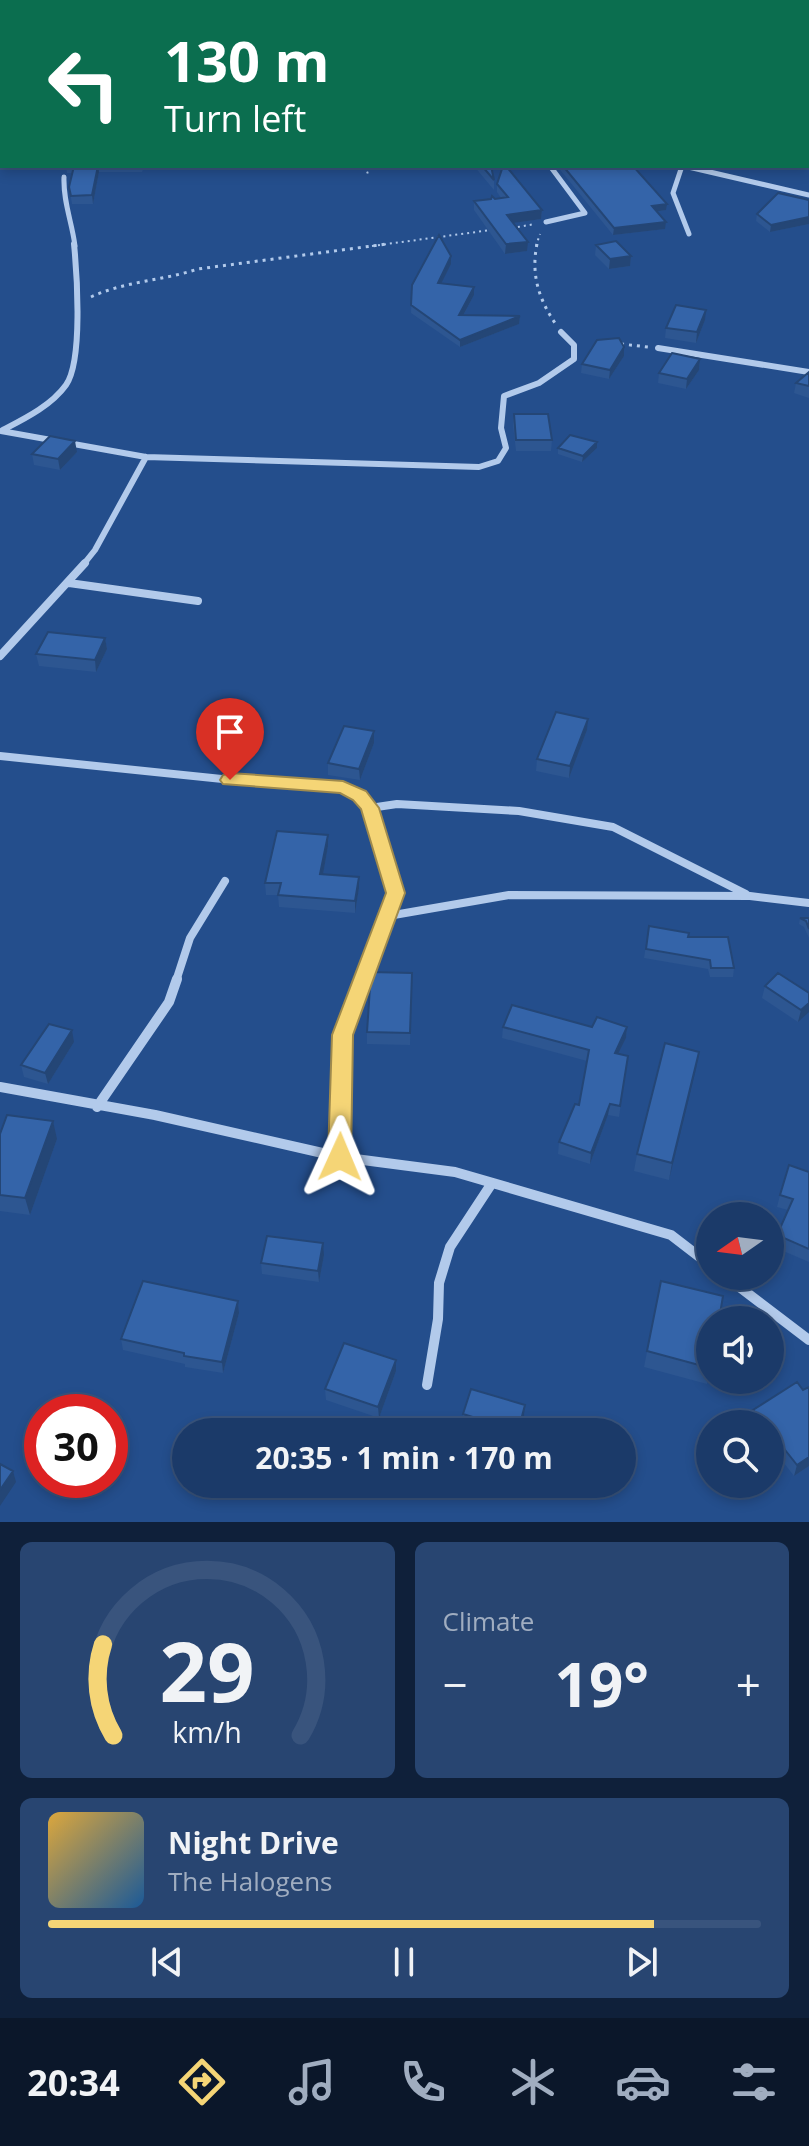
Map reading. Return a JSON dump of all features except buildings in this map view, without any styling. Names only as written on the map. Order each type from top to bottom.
[{"type":"street","points":[[546,222],[585,213],[551,168]]},
{"type":"street","points":[[682,168],[673,193],[689,234]]},
{"type":"street","points":[[692,168],[809,195]]},
{"type":"street","points":[[0,430],[43,406],[70,381],[75,358],[72,349],[78,302],[75,243],[63,198],[64,177]]},
{"type":"street","points":[[0,430],[146,457],[479,467],[498,461],[506,448],[501,428],[504,396],[539,383],[574,359],[574,345],[561,332]]},
{"type":"street","points":[[658,348],[809,372]]},
{"type":"street","points":[[0,430],[0,438]]},
{"type":"street","points":[[0,656],[69,583],[95,550],[146,457]]},
{"type":"street","points":[[69,583],[198,601]]},
{"type":"street","points":[[0,756],[260,783],[343,787],[360,796],[370,808],[396,893],[343,1035],[340,1157]]},
{"type":"street","points":[[370,808],[397,804],[519,811],[613,827],[750,896]]},
{"type":"street","points":[[97,1107],[169,1002],[190,938],[225,881]]},
{"type":"street","points":[[388,916],[509,895],[750,896],[809,903]]},
{"type":"street","points":[[0,1087],[97,1107],[155,1115],[340,1157],[455,1172],[671,1235],[696,1254]]},
{"type":"street","points":[[427,1385],[438,1319],[439,1283],[450,1247],[492,1183]]},
{"type":"street","points":[[743,1290],[809,1340]]},
{"type":"path","points":[[366,168],[368,174]]},
{"type":"path","points":[[78,302],[115,286],[169,279],[198,269],[546,222]]},
{"type":"path","points":[[546,222],[535,247],[533,274],[537,292],[561,332]]},
{"type":"path","points":[[618,344],[658,348]]},
{"type":"route","points":[[230,780],[343,787],[360,796],[370,808],[396,893],[343,1035],[340,1157]]}]
